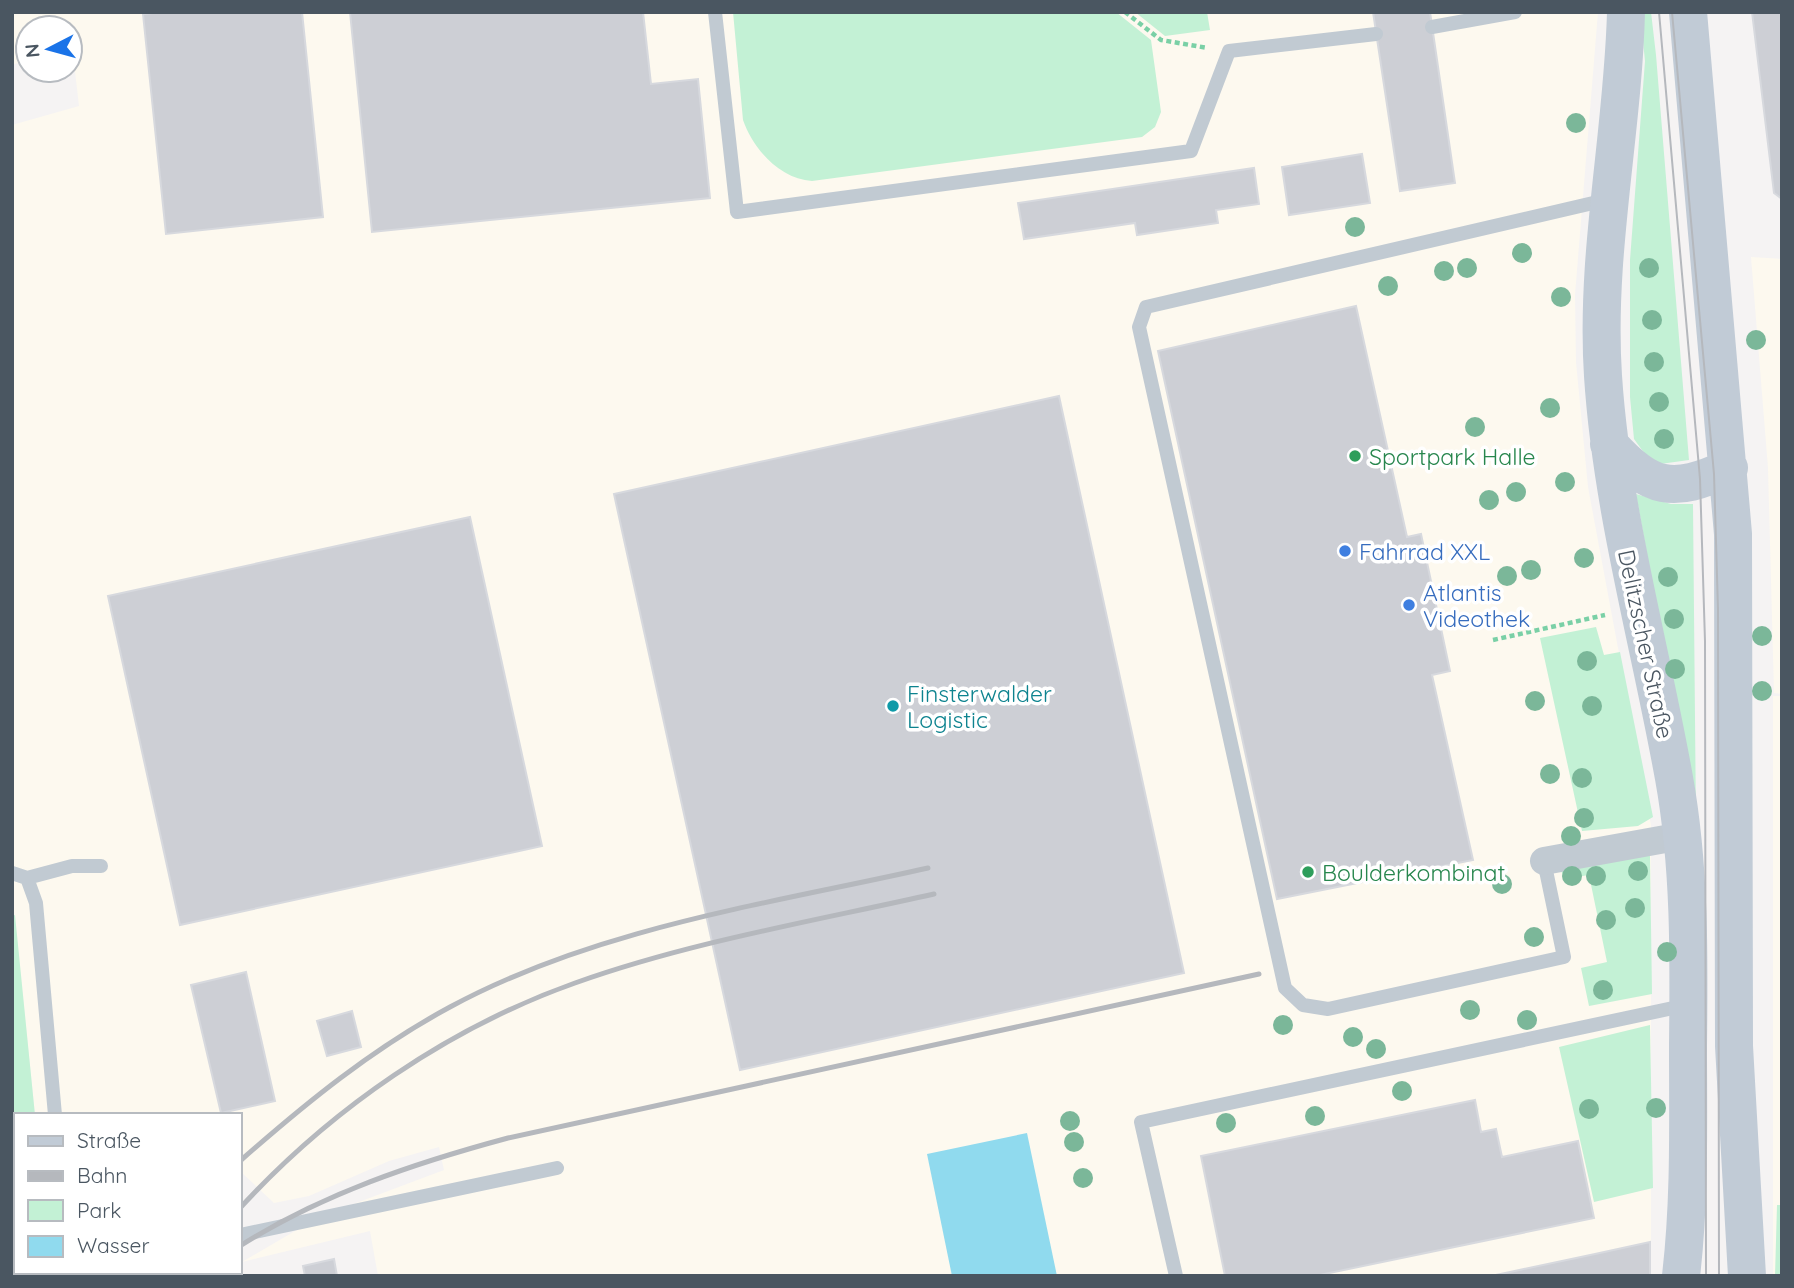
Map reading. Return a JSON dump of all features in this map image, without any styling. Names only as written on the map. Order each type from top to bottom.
[{"type":"main road","name":"Delitzscher Straße","points":[[1626,12],[1624,80],[1609,200],[1602,303],[1603,373],[1616,496],[1674,779],[1688,899],[1687,1221],[1681,1276]]},
{"type":"main road","points":[[1688,12],[1729,468],[1735,655],[1734,1046],[1746,1276]]},
{"type":"main road","points":[[1609,444],[1640,474],[1658,483],[1690,482],[1729,468]]},
{"type":"street","points":[[1544,861],[1682,836]]},
{"type":"lane","points":[[715,12],[737,212],[1191,151],[1229,51],[1376,34]]},
{"type":"lane","points":[[1432,27],[1515,12]]},
{"type":"lane","points":[[1544,861],[1564,957],[1328,1009],[1303,1005],[1285,988],[1139,327],[1146,307],[1609,200]]},
{"type":"lane","points":[[12,873],[27,878],[72,866],[101,866]]},
{"type":"lane","points":[[27,878],[36,903],[55,1113]]},
{"type":"lane","points":[[1176,1276],[1141,1122],[1689,1004]]},
{"type":"lane","points":[[242,1235],[557,1168]]},
{"type":"path","points":[[1125,12],[1161,40],[1229,51]]},
{"type":"path","points":[[1493,640],[1639,607]]},
{"type":"shaded area","points":[[12,12],[1598,12],[1575,295],[1576,362],[1588,487],[1651,825],[1651,1276],[378,1276],[370,1231],[242,1262],[319,1217],[444,1170],[439,1147],[389,1161],[309,1196],[274,1203],[242,1173],[242,1113],[35,1113],[12,892],[12,125],[79,106],[76,84],[84,84],[84,14],[14,14],[14,64]]},
{"type":"shaded area","points":[[1751,257],[1782,259],[1782,694],[1774,693],[1768,468]]},
{"type":"shaded area","points":[[1773,696],[1782,696],[1782,1276],[1773,1276]]},
{"type":"green space","points":[[733,12],[1116,12],[1151,40],[1161,112],[1155,127],[1142,137],[812,181],[800,179],[769,161],[743,120]]},
{"type":"green space","points":[[1135,12],[1207,12],[1210,30],[1165,36]]},
{"type":"green space","points":[[1640,12],[1651,12],[1656,55],[1689,460],[1653,465],[1634,439],[1630,397],[1630,260],[1645,61]]},
{"type":"green space","points":[[1636,494],[1671,504],[1693,504],[1696,824]]},
{"type":"green space","points":[[1596,627],[1604,655],[1620,652],[1653,817],[1638,826],[1582,831],[1540,638]]},
{"type":"green space","points":[[1650,855],[1652,994],[1589,1006],[1581,968],[1607,962],[1589,875],[1564,879],[1561,870]]},
{"type":"green space","points":[[15,915],[35,1113],[14,1113],[14,1172],[12,1172],[12,916]]},
{"type":"green space","points":[[1650,1025],[1653,1188],[1594,1202],[1559,1047]]},
{"type":"green space","points":[[1777,1205],[1782,1205],[1782,1276],[1775,1276]]},
{"type":"water","points":[[1027,1133],[1057,1276],[952,1276],[927,1154]]},
{"type":"building","points":[[302,12],[323,217],[166,234],[143,14]]},
{"type":"building","points":[[350,12],[643,12],[651,84],[698,79],[710,198],[372,232]]},
{"type":"building","points":[[1373,12],[1430,12],[1455,183],[1400,191]]},
{"type":"building","points":[[1752,12],[1782,12],[1782,199],[1774,193]]},
{"type":"building","points":[[1362,154],[1370,203],[1289,215],[1282,167]]},
{"type":"building","points":[[1254,168],[1259,204],[1216,210],[1218,223],[1137,235],[1135,223],[1024,239],[1018,203]]},
{"type":"building","points":[[1356,306],[1407,537],[1421,534],[1450,671],[1432,675],[1473,860],[1277,899],[1158,351]]},
{"type":"building","name":"Finsterwalder Logistic","points":[[1059,396],[1184,973],[740,1070],[614,494]]},
{"type":"building","points":[[470,517],[542,846],[180,925],[108,596]]},
{"type":"building","points":[[246,972],[275,1101],[221,1113],[191,985]]},
{"type":"building","points":[[352,1011],[361,1047],[327,1056],[317,1021]]},
{"type":"building","points":[[1475,1100],[1481,1132],[1496,1129],[1502,1157],[1578,1141],[1594,1218],[1315,1276],[1225,1276],[1201,1156]]},
{"type":"building","points":[[14,1187],[14,1274],[27,1276],[12,1276]]},
{"type":"building","points":[[1650,1242],[1650,1276],[1491,1276],[1595,1254]]},
{"type":"building","points":[[334,1259],[337,1276],[305,1276],[303,1266]]},
{"type":"tram line","points":[[1659,12],[1700,479],[1705,641],[1706,1276]]},
{"type":"tram line","points":[[1672,12],[1714,474],[1718,609],[1719,1276]]},
{"type":"railway","points":[[242,1159],[290,1118],[367,1059],[421,1023],[506,980],[564,957],[684,921],[928,868]]},
{"type":"railway","points":[[242,1206],[313,1137],[394,1075],[482,1023],[528,1002],[575,983],[663,956],[753,933],[934,894]]},
{"type":"railway","points":[[242,1245],[303,1211],[370,1182],[438,1158],[508,1138],[1259,974]]},
{"type":"place","name":"Sportpark Halle","points":[[1355,456]]},
{"type":"place","name":"Fahrrad XXL","points":[[1345,551]]},
{"type":"place","name":"Atlantis Videothek","points":[[1409,605]]},
{"type":"place","name":"Finsterwalder Logistic","points":[[893,706]]},
{"type":"place","name":"Boulderkombinat","points":[[1308,872]]}]
